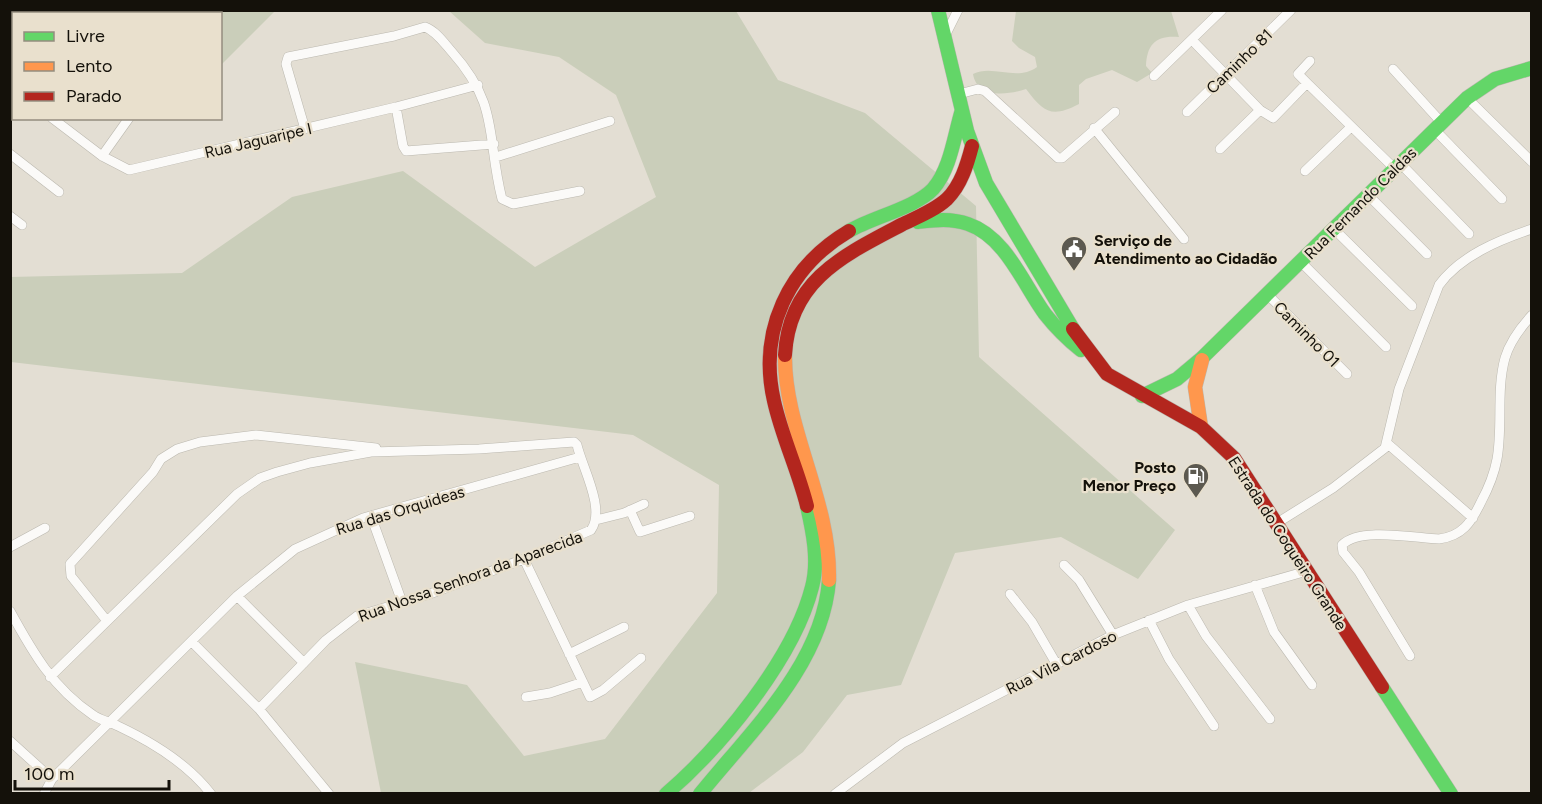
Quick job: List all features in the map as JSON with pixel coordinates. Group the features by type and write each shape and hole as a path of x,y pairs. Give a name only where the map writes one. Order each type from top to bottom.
{"main road":[{"name":"Estrada do Coqueiro Grande","path":"938,10 972,146 986,183 1093,359 1107,374 1142,396 1201,427 1234,458 1450,794"},
{"name":"Rua Fernando Caldas","path":"1142,396 1178,379 1202,358 1467,98 1495,79 1532,68"},
{"path":"666,794 681,783 716,746 763,683 791,641 812,587 813,558 810,525 800,485 772,401 771,342 777,314 807,262 826,244 850,229 924,196 934,186 945,167 962,108"},
{"path":"700,794 759,722 813,644 828,598 828,536 824,512 787,388 789,327 804,295 821,274 852,249 899,227 947,199 958,185 972,146"},
{"path":"899,227 934,219 953,218 992,237 1008,254 1060,333 1093,359"},
{"path":"1201,427 1195,387 1202,358"},
{"path":"1178,379 1195,387"}],"street":[{"path":"945,36 958,10"},
{"path":"1154,76 1222,10"},
{"name":"Caminho 81","path":"1187,112 1292,10"},
{"path":"305,129 286,64 288,57 394,36 425,27 452,52 478,85 494,144 501,194 506,202 513,204 580,191"},
{"path":"1192,40 1260,110 1273,118 1307,83"},
{"path":"1310,61 1298,74 1351,127 1397,166 1469,234"},
{"path":"1393,69 1438,126 1502,199"},
{"name":"Rua Jaguaripe I","path":"63,122 102,156 129,170 396,107 478,85"},
{"path":"959,94 978,89 985,91 1058,158 1062,158 1115,112"},
{"path":"1467,98 1532,162"},
{"path":"396,107 403,146 406,151 494,144"},
{"path":"1220,149 1260,110"},
{"path":"102,156 128,120"},
{"path":"496,157 610,121"},
{"path":"1305,171 1351,127"},
{"path":"1094,128 1184,239"},
{"path":"10,154 59,192"},
{"path":"1368,195 1427,254"},
{"path":"10,216 22,225"},
{"path":"1334,229 1412,306"},
{"path":"1277,524 1340,483 1380,453 1388,444 1399,389 1439,285 1446,275 1486,248 1532,229"},
{"path":"1301,262 1386,347"},
{"name":"Caminho 01","path":"1268,294 1347,374"},
{"path":"1410,656 1359,572 1343,552 1342,544 1354,537 1367,534 1439,540 1450,538 1469,525 1493,475 1497,458 1499,400 1505,360 1511,343 1532,315"},
{"path":"107,621 71,576 70,564 166,455 200,442 256,435 394,449 479,449 574,442 578,445 580,457"},
{"path":"1388,444 1473,518"},
{"path":"50,677 247,486 277,472 310,463 394,449"},
{"name":"Rua das Orquideas","path":"44,794 52,779 237,596 295,549 340,527 371,516 580,457"},
{"name":"Rua Nossa Senhora da Aparecida","path":"259,710 304,663 351,620 524,559 591,530 596,520 591,485 580,457"},
{"path":"596,520 644,504"},
{"path":"630,510 640,532 690,516"},
{"path":"371,516 402,602"},
{"path":"10,547 45,528"},
{"path":"524,559 590,697 609,685 640,658"},
{"path":"1064,565 1093,600 1113,635"},
{"name":"Rua Vila Cardoso","path":"835,794 903,743 1113,635 1188,606 1307,571"},
{"path":"1255,585 1274,632 1312,685"},
{"path":"1010,594 1032,622 1057,665"},
{"path":"237,596 304,663"},
{"path":"1188,606 1206,636 1270,719"},
{"path":"10,611 40,666 50,677 93,715 174,759 194,774 211,794"},
{"path":"1149,620 1168,659 1214,726"},
{"path":"569,654 624,627"},
{"path":"192,642 259,710 329,794"},
{"path":"526,697 550,693 583,682"},
{"path":"10,741 52,779"}],"green space":[{"path":"207,10 275,11 222,64 222,12 206,12"},
{"path":"10,11 58,11 12,12 12,80 10,79"},
{"path":"449,11 736,11 778,80 865,113 976,206 979,357 1175,530 1138,579 1061,537 955,553 901,685 847,695 803,752 749,793 381,793 355,662 467,685 524,756 605,739 717,593 719,485 633,435 11,362 10,277 182,273 292,197 403,171 535,267 656,197 616,95 559,57 485,43"},
{"path":"1016,11 1171,11 1179,37 1159,39 1154,42 1148,52 1146,66 1152,73 1137,82 1112,70 1086,79 1079,85 1079,104 1055,112 1044,108 1026,89 1011,93 994,93 980,88 976,82 973,74 981,71 1021,73 1037,67 1035,57 1012,41"}],"traffic: fast":[{"path":"938,10 967,131 986,183 1073,329"},
{"path":"1142,396 1177,379 1202,358 1467,98 1495,79 1532,68"},
{"path":"849,231 916,202 933,189 948,162 962,110"},
{"path":"918,222 943,220 962,222 981,230 993,239 1013,263 1045,314 1081,350"},
{"path":"666,794 732,727 753,700 789,643 803,614 814,577 814,546 807,506"},
{"path":"700,794 761,721 799,668 824,611 829,580"},
{"path":"1382,687 1451,794"}],"traffic: slow":[{"path":"785,355 792,411 823,522 828,550 829,580"},
{"path":"1201,427 1195,387 1202,360"}],"traffic: jam":[{"path":"785,355 789,329 797,307 823,273 860,247 932,210 947,199 960,181 972,146"},
{"path":"807,506 774,401 770,375 770,350 783,303 794,282 809,263 849,231"},
{"path":"1073,329 1107,374 1201,427 1234,458 1382,687"}],"place":[{"name":"Serviço de Atendimento ao Cidadão","path":"1074,272"},
{"name":"Posto Menor Preço","path":"1196,499"}]}
